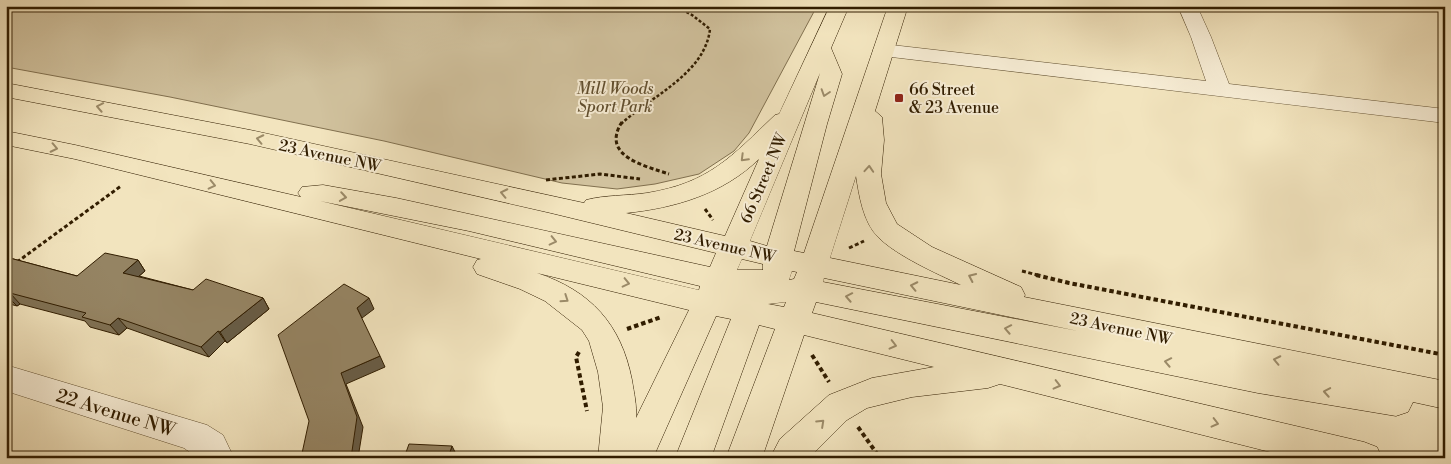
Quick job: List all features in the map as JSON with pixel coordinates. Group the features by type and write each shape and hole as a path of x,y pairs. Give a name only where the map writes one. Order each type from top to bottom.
{"main road":[{"name":"66 Street NW","path":"733,247 791,112 840,6"},
{"path":"744,458 792,284 869,97 898,6"},
{"path":"792,284 814,124 831,74 820,47"},
{"name":"23 Avenue NW","path":"6,90 250,137 551,204 733,247 792,284 1009,373 1364,458"},
{"path":"869,97 872,140 868,174 873,203 887,230 922,254 1047,313"},
{"path":"551,204 611,206 654,200 712,182 740,162 791,112"},
{"name":"23 Avenue NW","path":"6,138 75,152 408,232 734,294 792,284 1047,313 1445,395"},
{"path":"242,192 323,193 396,206 734,294 792,284 1258,380 1445,410"},
{"path":"408,232 481,266 530,281 556,293 593,322 604,338 614,372 620,407 616,458"},
{"path":"692,458 734,294 733,247"},
{"path":"634,458 734,294"},
{"path":"788,458 793,450 843,404 871,393 910,384 1009,373"}],"street":[{"path":"1187,6 1201,37 1220,90"},
{"path":"883,50 1445,116"},
{"name":"22 Avenue NW","path":"6,378 195,436 210,446 216,458"}],"path":[{"path":"661,171 621,154 615,146 614,139 615,132 621,123 686,73 708,44 711,36 710,29 692,15 675,6"},
{"path":"14,264 121,186"},
{"path":"842,251 868,239"},
{"path":"1018,270 1069,283 1445,355"},
{"path":"625,330 666,316"},
{"path":"583,348 576,356 588,416"},
{"path":"810,352 830,383"},
{"path":"854,422 880,458"}],"green space":[{"name":"Mill Woods Sport Park","path":"6,6 817,6 749,133 734,151 699,174 655,184 617,189 562,183 384,141 170,97 6,67"}],"building":[{"path":"105,253 138,260 123,273 193,290 206,279 263,298 220,332 218,331 201,347 118,318 110,325 82,317 86,313 10,293 6,295 6,257 77,276"},
{"path":"344,284 369,298 357,308 380,356 341,373 357,417 351,458 301,458 309,421 278,335"},
{"path":"409,444 452,446 448,458 404,458"},
{"path":"6,451 28,458 6,458"}],"place":[{"name":"66 Street & 23 Avenue","path":"899,98"}]}
